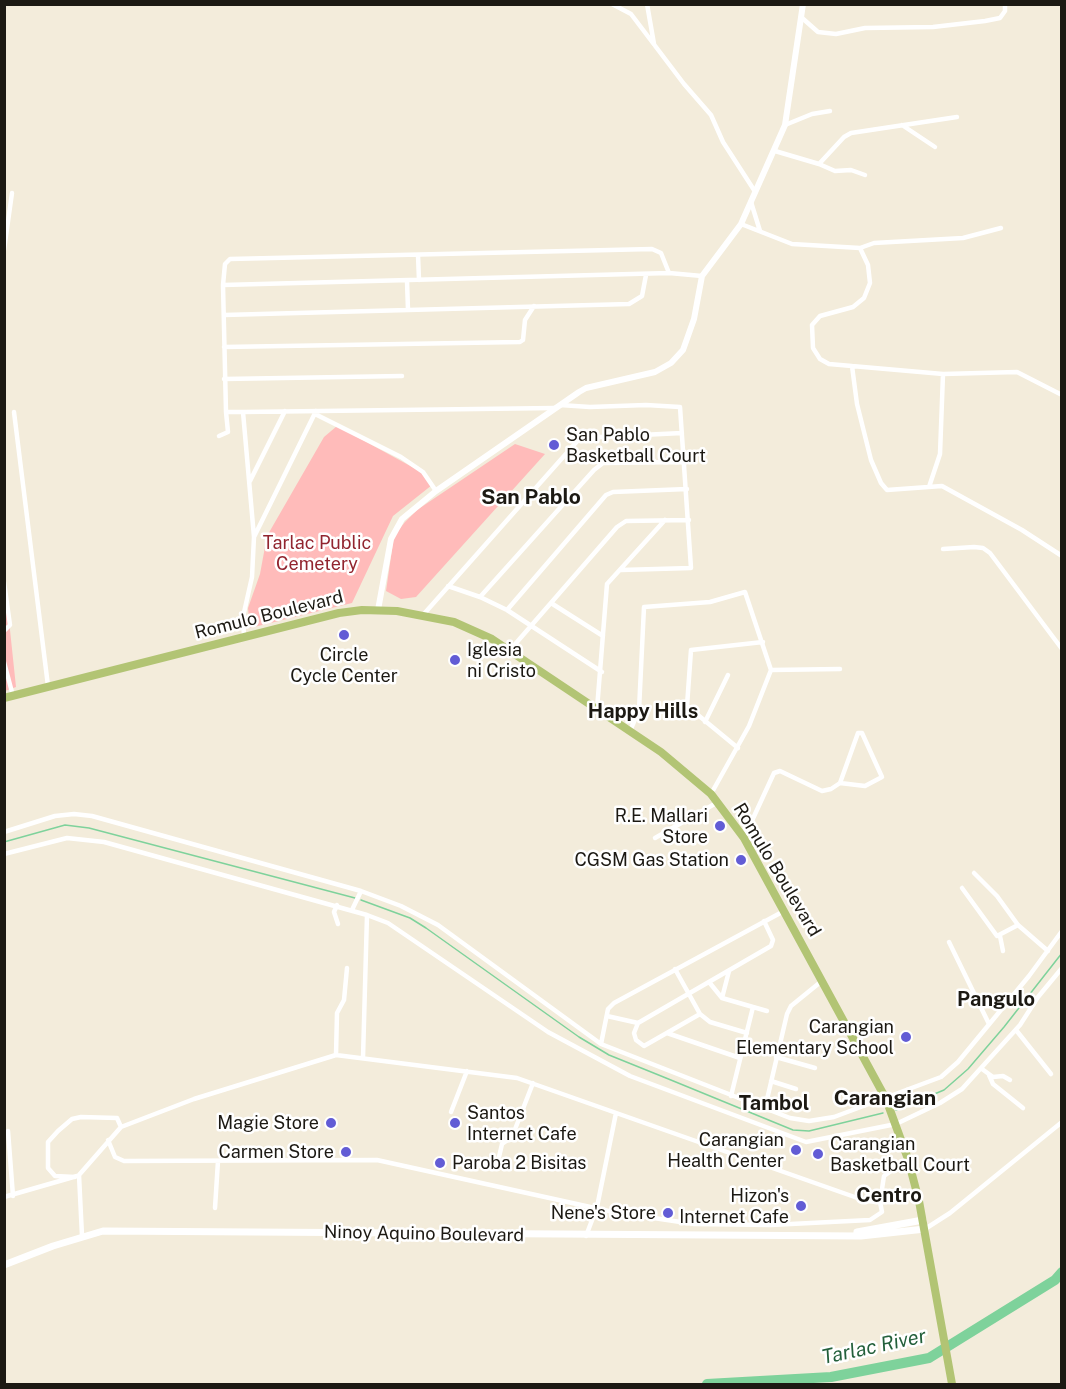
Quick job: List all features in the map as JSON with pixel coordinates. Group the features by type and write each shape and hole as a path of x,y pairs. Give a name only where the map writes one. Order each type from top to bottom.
{"highway":[{"name":"Romulo Boulevard","path":"9,697 339,613 378,610 423,615 454,622 510,650 687,771 718,802 744,838 886,1099 908,1159 924,1228 952,1384"}],"main road":[{"name":"Ninoy Aquino Boulevard","path":"4,1265 82,1236 104,1231 585,1236 849,1235 924,1228"}],"street":[{"path":"612,4 631,14 711,115 723,142 754,190"},
{"path":"646,4 654,44"},
{"path":"801,16 818,32 836,34 865,28 933,27 985,21 1000,18 1005,11 1005,4"},
{"path":"378,610 393,530 402,519 436,491 586,388 645,375 671,363 683,350 694,319 702,276 741,224 754,190 775,151 785,126 803,5"},
{"path":"785,126 812,114 830,111"},
{"path":"819,164 844,137 851,133 957,117"},
{"path":"902,125 935,147"},
{"path":"775,151 835,171 851,170 865,175"},
{"path":"5,249 7,210 12,193"},
{"path":"750,200 760,231"},
{"path":"741,224 792,244 860,248 874,243 963,238 1001,228"},
{"path":"860,248 868,266 870,283 864,298 853,307 820,316 812,325 813,348 820,359 829,364 943,374 1017,372 1062,395"},
{"path":"219,436 228,432 224,379 223,285 225,264 230,259 652,249 661,253 669,273"},
{"path":"418,255 419,280"},
{"path":"223,285 669,273 702,276"},
{"path":"224,315 635,303 642,296 646,275"},
{"path":"406,281 408,310"},
{"path":"224,347 520,342 523,340 525,320 534,306"},
{"path":"852,366 860,416 871,460 881,483 887,490 942,486 1022,530 1062,556"},
{"path":"929,487 940,454 943,374"},
{"path":"224,379 402,376"},
{"path":"226,411 316,413 557,407 680,407 691,568 621,570"},
{"path":"250,481 285,411"},
{"path":"14,412 48,688"},
{"path":"243,412 254,537 252,576 243,616 244,637"},
{"path":"316,413 401,457 423,472 436,491"},
{"path":"254,537 316,413"},
{"path":"423,615 580,438 682,433"},
{"path":"480,597 594,470 603,464 683,462"},
{"path":"507,610 606,495 614,492 687,489"},
{"path":"597,709 602,672 605,590 610,578 621,570 665,520"},
{"path":"510,650 617,527 626,521 688,520"},
{"path":"943,549 974,547 983,548 990,553 1062,649"},
{"path":"4,582 10,625 4,631"},
{"path":"448,586 480,597 507,610 529,627 602,672"},
{"path":"630,731 639,710 644,607 710,602 745,592 771,670 738,748 711,794"},
{"path":"551,603 603,636"},
{"path":"738,748 687,706 691,650 763,642"},
{"path":"4,662 9,697"},
{"path":"771,670 840,669"},
{"path":"705,722 728,675"},
{"path":"744,838 777,771 822,790 840,783 865,786 882,777 861,733 858,733 840,783"},
{"path":"655,838 718,802"},
{"path":"4,832 55,816 74,814 92,816 361,891 401,906 438,925 601,1044 790,1118 809,1121 834,1117 941,1077 958,1062 1062,931"},
{"path":"4,854 51,840 93,840 367,915 388,923 548,1032 630,1076 806,1142 896,1124 963,1089 1016,1030 1062,968"},
{"path":"974,873 997,896 1018,925 1047,951"},
{"path":"962,888 997,936 1000,936"},
{"path":"351,910 361,891"},
{"path":"337,905 334,912 338,924"},
{"path":"601,1044 608,1009 614,1002 784,911"},
{"path":"363,1058 367,915"},
{"path":"700,1014 644,1046 639,1044 634,1033 639,1023 771,946 773,940 764,921"},
{"path":"1000,936 1018,925"},
{"path":"1000,936 1003,951"},
{"path":"949,942 989,1024"},
{"path":"336,1055 337,1013 345,1000 347,968"},
{"path":"675,969 700,1014 710,1022 747,1033"},
{"path":"722,998 729,971"},
{"path":"765,1108 784,1022 791,1006 823,980"},
{"path":"710,982 722,998 767,1011"},
{"path":"731,1096 753,1007"},
{"path":"607,1016 639,1023"},
{"path":"1016,1030 1051,1074"},
{"path":"667,1033 740,1058"},
{"path":"4,1197 77,1176 121,1127 194,1099 336,1055 517,1078 866,1201 880,1203"},
{"path":"776,1057 815,1068"},
{"path":"982,1070 989,1075 1010,1080"},
{"path":"451,1113 467,1071"},
{"path":"989,1075 993,1084 1023,1108"},
{"path":"771,1081 796,1089"},
{"path":"499,1157 502,1144 512,1137 533,1083"},
{"path":"585,1236 597,1207 616,1113"},
{"path":"77,1176 55,1176 48,1168 48,1142 72,1119 81,1117 117,1118 121,1127"},
{"path":"924,1228 950,1213 1062,1122"},
{"path":"8,1131 13,1196"},
{"path":"108,1140 115,1156 124,1161 377,1160 663,1221 782,1225 870,1220 880,1215 884,1176 908,1159"},
{"path":"215,1208 218,1161"},
{"path":"77,1176 82,1236"}],"green space":[{"name":"Tarlac Public Cemetery","path":"337,426 425,474 432,485 393,516 352,603 250,628 248,608 260,574 267,536 324,437"},
{"path":"515,444 545,454 416,597 401,599 386,591 394,536 405,522 417,510"},
{"path":"4,573 16,687 5,691 4,691"}],"waterway":[{"path":"4,842 65,825 89,828 355,898"},
{"path":"361,900 410,918 579,1037 609,1055 793,1130 809,1131 883,1113"},
{"path":"896,1110 944,1090 968,1069 1062,953"},
{"name":"Tarlac River","path":"707,1384 831,1377 929,1358 1055,1280 1062,1272"}],"place":[{"name":"San Pablo Basketball Court","path":"554,445"},
{"name":"Circle Cycle Center","path":"344,635"},
{"name":"Iglesia ni Cristo","path":"455,660"},
{"name":"R.E. Mallari Store","path":"720,826"},
{"name":"CGSM Gas Station","path":"741,860"},
{"name":"Carangian Elementary School","path":"906,1037"},
{"name":"Magie Store","path":"331,1123"},
{"name":"Santos Internet Cafe","path":"455,1123"},
{"name":"Carangian Health Center","path":"796,1150"},
{"name":"Carmen Store","path":"346,1152"},
{"name":"Carangian Basketball Court","path":"818,1154"},
{"name":"Paroba 2 Bisitas","path":"440,1163"},
{"name":"Hizon's Internet Cafe","path":"801,1206"},
{"name":"Nene's Store","path":"668,1213"}],"district":[{"name":"San Pablo","path":"531,498"},
{"name":"Happy Hills","path":"643,712"},
{"name":"Pangulo","path":"996,1000"},
{"name":"Carangian","path":"885,1099"},
{"name":"Tambol","path":"774,1104"},
{"name":"Centro","path":"889,1196"}]}
